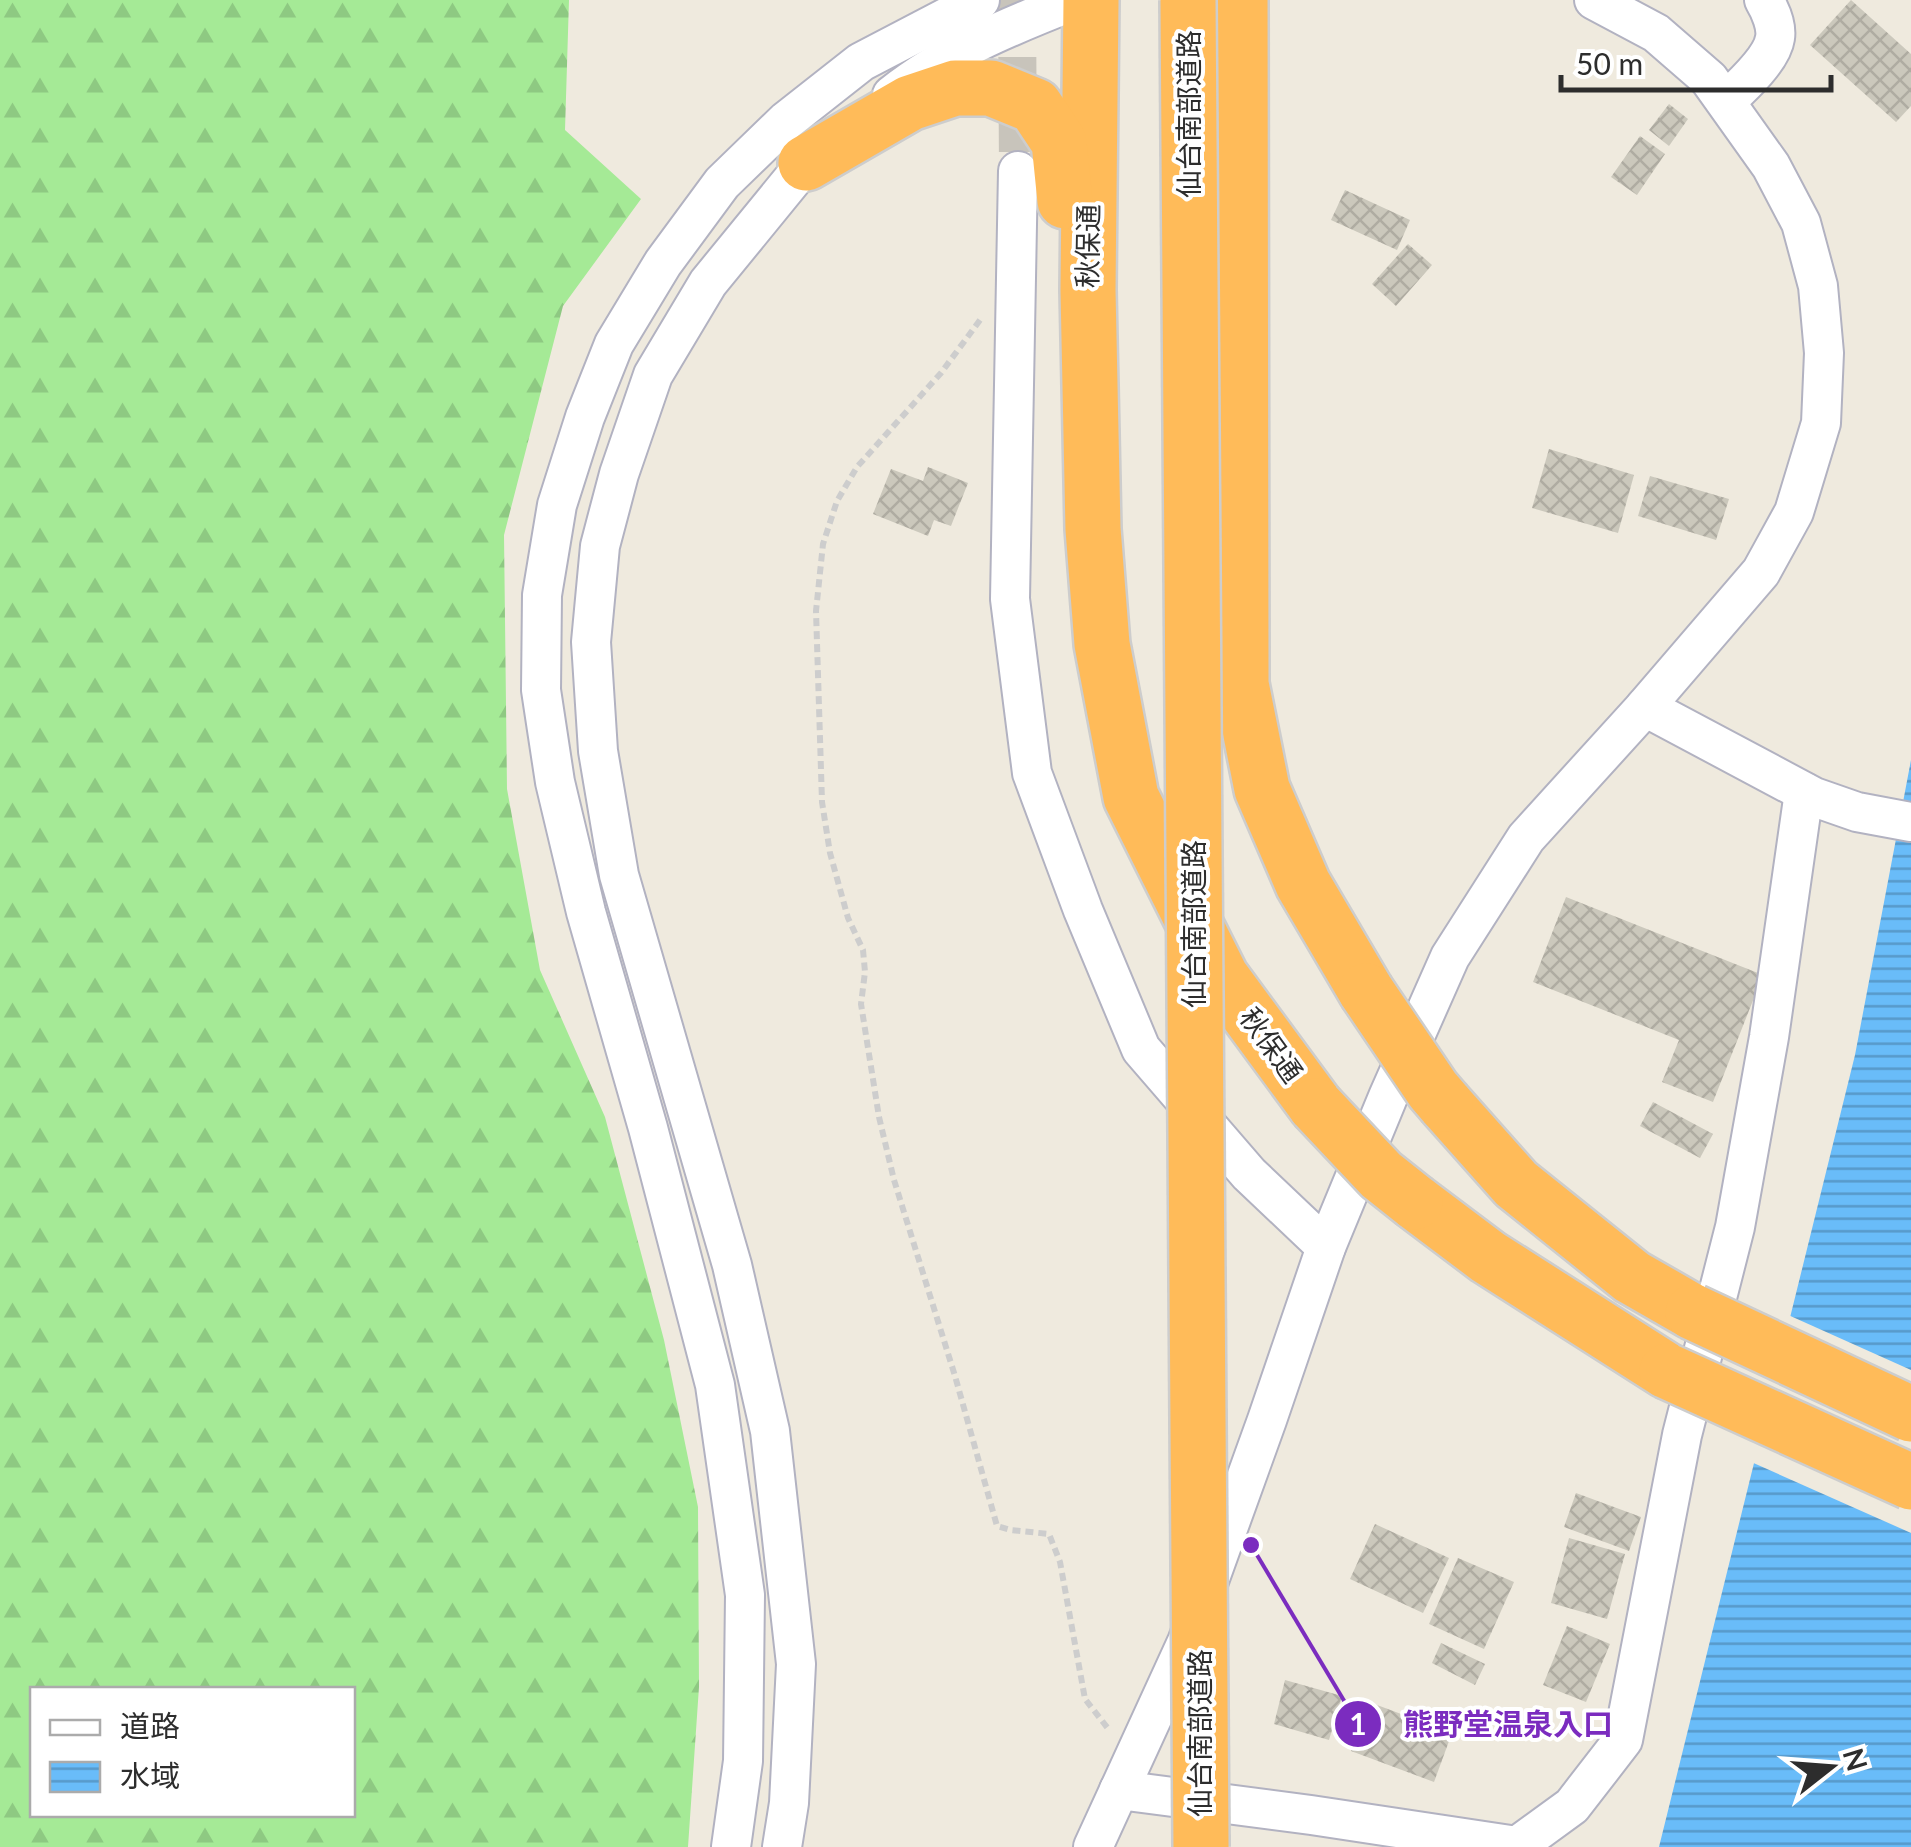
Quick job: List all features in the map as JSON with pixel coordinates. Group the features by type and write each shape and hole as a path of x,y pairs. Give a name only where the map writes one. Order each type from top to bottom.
{"highway":[{"name":"秋保通","path":"1091,0 1088,290 1093,529 1102,644 1131,797 1221,977 1316,1106 1381,1176 1488,1257 1667,1371 1911,1482"},
{"name":"仙台南部道路","path":"1188,0 1201,1847"},
{"path":"1240,0 1241,684 1262,789 1303,884 1366,991 1433,1090 1516,1184 1632,1277 1693,1312 1911,1414"},
{"path":"806,164 910,103 954,88 991,88 1035,106 1059,142 1065,193 1064,310 1072,414 1092,481"}],"street":[{"path":"731,1847 743,1762 745,1595 716,1385 586,912 555,782 542,690 542,595 557,505 585,417 614,344 672,250 722,183 786,121 860,62 980,0"},
{"path":"782,1847 789,1803 796,1664 770,1431 732,1265 619,876 598,751 591,642 600,546 619,474 653,375 708,282 806,164 922,71 1018,23 1076,0"},
{"path":"1092,1847 1187,1642 1326,1247 1450,957 1526,838 1760,572 1794,512 1820,422 1824,354 1818,286 1801,223 1771,166 1709,79 1656,33 1594,0"},
{"path":"1726,101 1760,67 1776,38 1771,11 1764,0"},
{"path":"1018,171 1010,599 1032,773 1082,910 1141,1049 1249,1174 1326,1247"},
{"path":"1645,707 1804,792 1857,812 1911,822"},
{"path":"1125,1775 1312,1815 1518,1846 1572,1806 1623,1740 1682,1435 1736,1227 1769,1037 1804,792"}],"path":[{"path":"1016,284 973,328 941,373 857,467 837,501 823,544 816,612 822,802 830,854 848,918 863,950 866,972 861,1004 879,1117 894,1180 955,1376 996,1526 1049,1534 1060,1562 1085,1700 1125,1775"}],"green space":[{"path":"0,0 569,0 565,130 641,199 563,306 504,535 507,789 540,970 605,1117 664,1340 698,1507 699,1687 688,1847 0,1847"}],"water":[{"path":"1911,760 1911,1847 1659,1847 1855,1055"}],"pier":[{"path":"1786,1314 1911,1370 1911,1533 1749,1461"}],"building":[{"path":"1851,0 1911,54 1911,106 1896,122 1810,45"},
{"path":"1669,104 1688,119 1669,146 1649,130"},
{"path":"1640,136 1665,154 1637,195 1611,177"},
{"path":"1345,190 1410,220 1397,250 1331,220"},
{"path":"1408,244 1432,265 1396,306 1372,284"},
{"path":"1549,449 1634,475 1618,533 1532,508"},
{"path":"928,467 968,483 951,526 934,520 928,536 873,514 891,469 923,481"},
{"path":"1650,476 1729,499 1716,540 1638,516"},
{"path":"1566,897 1763,975 1713,1102 1662,1082 1679,1040 1533,982"},
{"path":"1653,1102 1713,1134 1700,1158 1640,1126"},
{"path":"1576,1493 1641,1517 1629,1551 1564,1527"},
{"path":"1375,1524 1449,1558 1423,1613 1350,1579"},
{"path":"1569,1538 1625,1554 1607,1619 1551,1603"},
{"path":"1458,1558 1514,1582 1484,1649 1429,1624"},
{"path":"1567,1626 1610,1644 1586,1702 1543,1685"},
{"path":"1441,1643 1485,1664 1475,1685 1432,1663"},
{"path":"1285,1680 1342,1696 1329,1740 1274,1724"},
{"path":"1369,1702 1452,1733 1434,1782 1351,1751"}],"tunnel":[{"path":"1017,0 1018,171"}],"place":[{"name":"熊野堂温泉入口","path":"1251,1545"}]}
